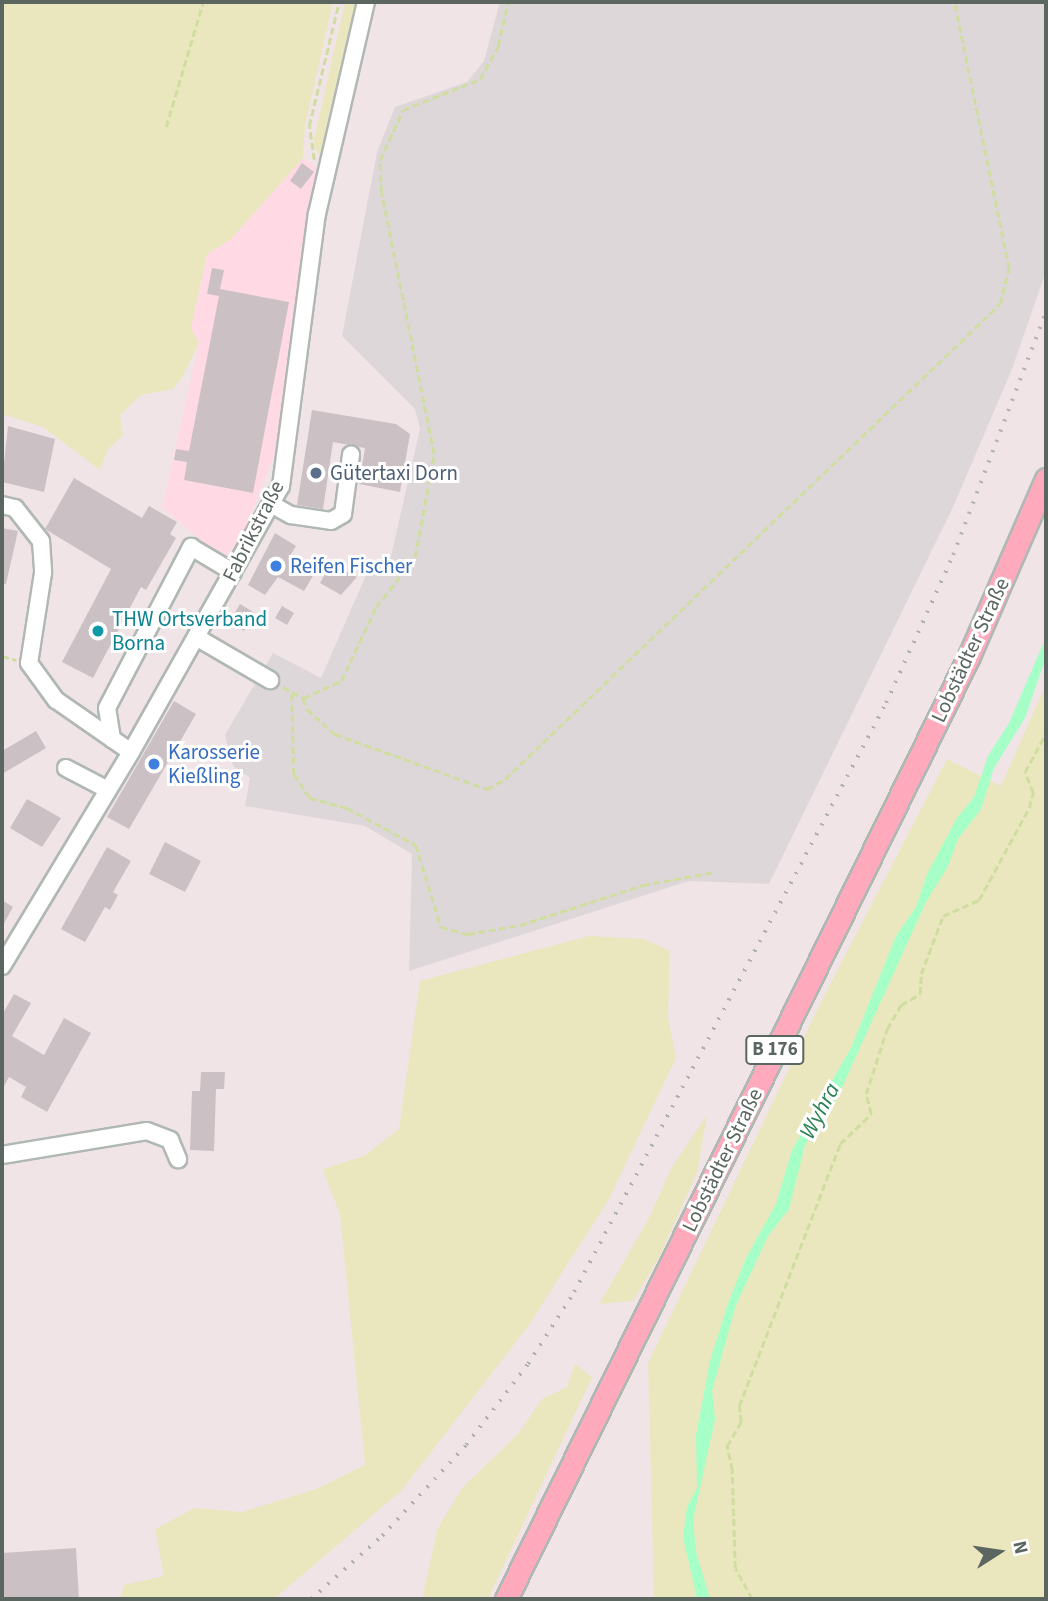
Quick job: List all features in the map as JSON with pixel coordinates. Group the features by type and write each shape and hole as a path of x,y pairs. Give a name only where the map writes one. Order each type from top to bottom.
{"main road":[{"name":"Lobstädter Straße","path":"506,1599 1027,530 1046,479"}],"street":[{"name":"Fabrikstraße","path":"2,966 131,752 281,486 317,214 366,2"},
{"path":"271,504 291,514 331,521 343,514 351,455"},
{"path":"2,505 15,508 41,541 43,573 29,663 56,701 131,752"},
{"path":"112,739 107,708 117,684 191,547 233,572"},
{"path":"196,637 270,680"},
{"path":"66,768 108,790"},
{"path":"2,1155 147,1131 170,1140 178,1159"}],"path":[{"path":"166,127 203,2"},
{"path":"328,167 316,164 310,154 309,127 339,2"},
{"path":"303,698 341,681 376,607 415,557 434,454 380,192 380,160 403,110 480,79 498,46 508,2"},
{"path":"270,680 303,698 307,709 335,734 487,789 505,779 1000,304 1009,269 954,2"},
{"path":"292,692 294,774 310,798 347,808 416,845 441,926 468,934 520,925 643,885 716,872"},
{"path":"752,1599 735,1568 732,1470 727,1446 741,1422 739,1406 840,1144 871,1114 866,1094 887,1028 901,1005 920,993 921,974 943,916 979,900 1029,808 1033,793 1025,772 1046,733"}],"shaded area":[{"path":"2,2 333,2 305,126 303,158 231,239 207,254 191,328 199,343 183,376 173,389 141,395 120,415 123,435 108,449 100,470 43,427 2,414"},
{"path":"345,2 359,2 327,122 324,154 320,157 313,144"},
{"path":"500,2 1046,2 1046,271 1012,369 954,505 769,884 689,881 409,971 412,854 365,826 245,806 250,778 233,766 225,735 273,653 321,678 371,564 389,565 420,429 415,409 342,336 377,152 395,107 467,82 484,61"},
{"path":"303,158 320,170 303,304 277,448 249,519 252,522 230,563 162,508 199,343 191,328 207,254 231,239"},
{"path":"1046,684 1046,1599 654,1599 648,1363 819,1006 947,759 1001,786"},
{"path":"589,936 644,939 670,951 668,1017 676,1058 609,1199 529,1325 401,1491 274,1599 120,1599 124,1585 164,1576 155,1529 195,1508 242,1512 319,1488 365,1465 340,1215 323,1169 364,1156 399,1129 420,981"},
{"path":"707,1115 697,1173 659,1257 633,1301 599,1304 647,1222 672,1167"},
{"path":"575,1364 592,1377 488,1599 422,1599 437,1530 462,1488 519,1433 542,1399 567,1387"}],"water":[{"name":"Wyhra","path":"1046,637 1046,657 1025,718 994,768 981,809 958,839 948,866 925,904 838,1096 805,1145 789,1209 768,1236 736,1305 712,1391 715,1419 693,1520 696,1552 710,1599 697,1599 683,1537 687,1507 697,1488 696,1435 710,1361 728,1303 746,1258 776,1204 792,1150 851,1048 896,936 916,907 927,874 957,818 974,797 988,756 1009,723"}],"building":[{"path":"302,163 314,172 301,189 290,181"},
{"path":"212,268 224,270 220,289 289,302 253,493 184,480 187,462 174,460 176,449 189,451 219,296 207,294"},
{"path":"312,410 396,424 410,434 400,492 359,484 365,448 333,442 323,509 297,505"},
{"path":"8,426 55,439 44,492 2,482"},
{"path":"74,478 142,518 149,506 177,522 170,534 176,538 146,590 141,587 93,678 62,662 111,569 45,529"},
{"path":"2,528 18,531 6,584 2,584"},
{"path":"275,533 296,546 288,559 314,574 304,591 278,577 265,595 248,585"},
{"path":"331,563 357,577 341,595 320,583"},
{"path":"240,604 255,613 244,631 229,622"},
{"path":"282,606 294,613 287,625 275,618"},
{"path":"174,701 196,714 129,829 107,817"},
{"path":"36,731 46,748 2,774 2,751"},
{"path":"27,799 61,818 42,847 10,828"},
{"path":"165,842 201,861 185,892 149,874"},
{"path":"107,847 131,861 113,892 118,895 110,910 105,907 85,942 61,929"},
{"path":"2,900 13,907 2,927"},
{"path":"14,994 31,1003 12,1036 44,1055 64,1018 91,1033 47,1112 21,1097 26,1087 9,1077 2,1090 2,1015"},
{"path":"201,1072 225,1072 224,1089 216,1089 214,1151 190,1150 192,1091 200,1091"},
{"path":"76,1548 79,1599 2,1599 2,1553"}],"railway":[{"path":"311,1599 382,1536 466,1445 528,1364 574,1292 886,703 953,555 1046,312"}],"place":[{"name":"Gütertaxi Dorn","path":"316,473"},
{"name":"Reifen Fischer","path":"276,566"},
{"name":"THW Ortsverband Borna","path":"98,631"},
{"name":"Karosserie Kießling","path":"154,764"}]}
